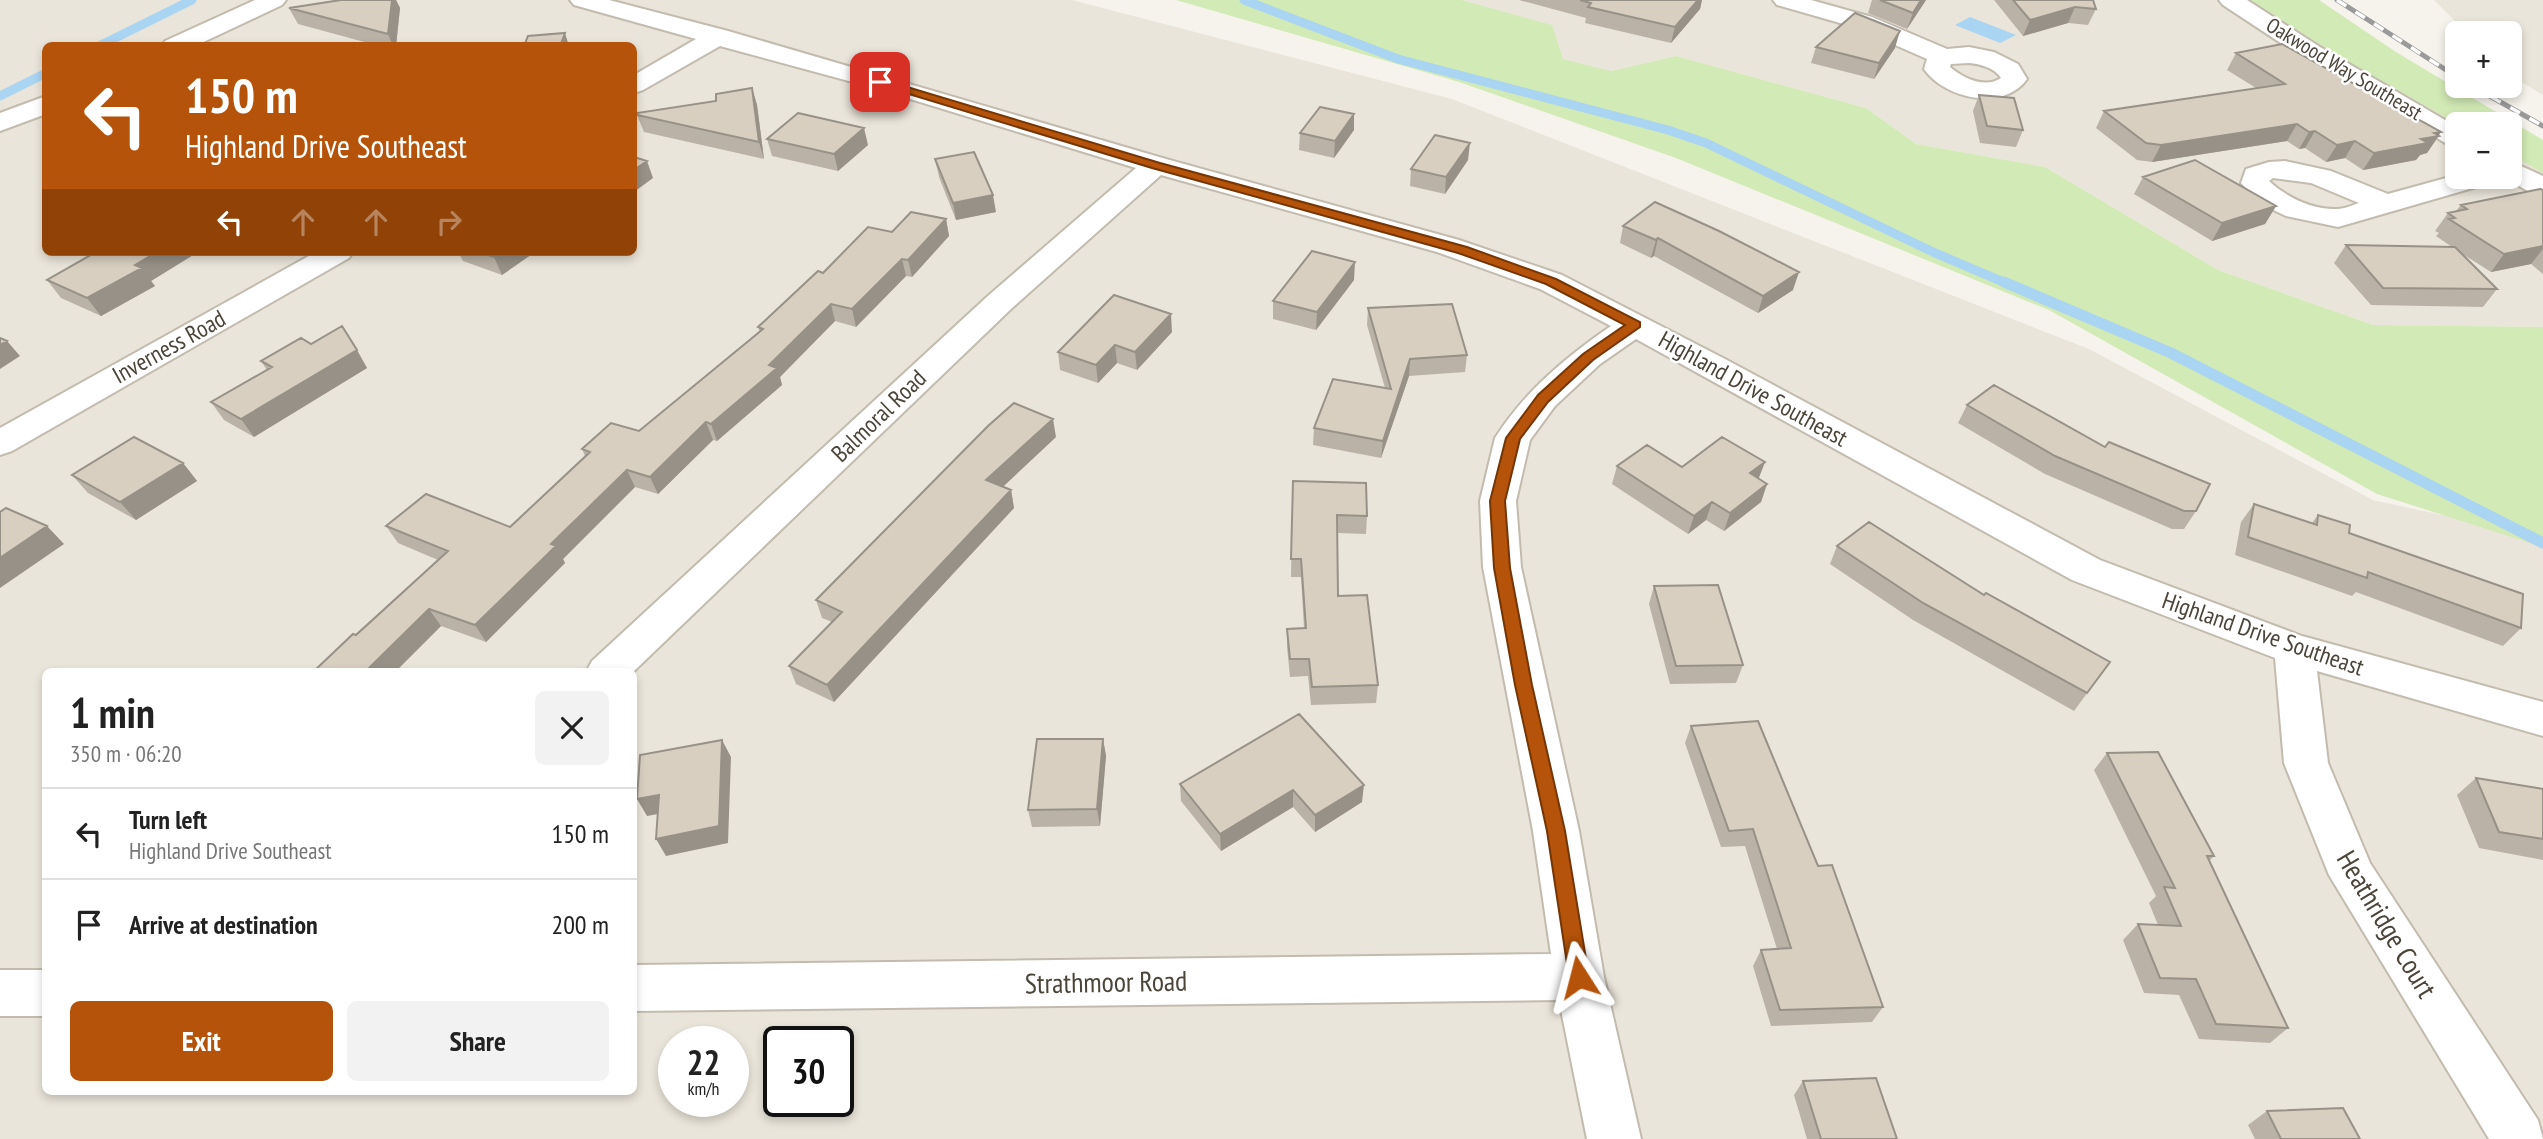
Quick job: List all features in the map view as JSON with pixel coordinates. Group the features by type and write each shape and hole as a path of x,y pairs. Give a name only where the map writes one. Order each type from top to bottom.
{"street":[{"path":"183,42 274,0"},
{"name":"Highland Drive Southeast","path":"582,0 917,93 1156,166 1462,250 1551,282 2086,570 2294,649 2543,719"},
{"path":"1785,0 1863,22 1944,57"},
{"name":"Oakwood Way Southeast","path":"2231,0 2445,131"},
{"path":"637,83 719,36"},
{"path":"0,123 42,106"},
{"name":"Balmoral Road","path":"611,668 1000,302 1156,166"},
{"path":"2522,176 2543,188"},
{"path":"2386,204 2445,187"},
{"name":"Inverness Road","path":"0,443 331,256"},
{"path":"1614,1139 1579,977 1556,831 1502,568 1498,501 1513,438 1543,398 1588,357 1635,325"},
{"name":"Heathridge Court","path":"2294,649 2306,763 2352,875 2519,1139"},
{"name":"Strathmoor Road","path":"637,988 1579,977"},
{"path":"0,993 42,993"}],"shaded area":[{"path":"0,0 1072,0 1452,99 2089,349 2373,500 2543,537 2543,1139 0,1139"},
{"path":"1462,0 2250,0 2341,58 2445,117 2445,189 2522,189 2522,161 2543,173 2543,327 2373,325 2218,270 2045,167 1916,144 1866,108 1676,56 1611,71 1563,59 1551,25"},
{"path":"2434,0 2543,0 2543,95 2522,82 2522,21 2455,21"}],"green space":[{"path":"1176,0 1462,0 1552,25 1563,59 1611,71 1676,56 1866,108 1916,144 2045,167 2218,270 2373,325 2543,327 2543,547 2377,494 2049,310 1676,158 1459,82"},
{"path":"2250,0 2319,0 2445,81 2445,98 2473,98 2496,112 2445,112 2445,117 2341,58"},
{"path":"2522,127 2543,140 2543,173 2522,161"}],"water":[{"path":"1970,17 2016,35 2000,43 1955,25"}],"building":[{"path":"341,0 392,0 388,34 289,8"},
{"path":"1580,0 1698,0 1675,27 1588,7 1591,3"},
{"path":"1880,0 1921,0 1913,13"},
{"path":"2013,0 2093,0 2096,9 2075,7 2030,20"},
{"path":"1855,13 1900,31 1879,63 1816,47"},
{"path":"565,33 562,42 526,42 528,36"},
{"path":"2282,44 2441,132 2434,133 2439,136 2421,139 2428,143 2374,153 2355,141 2337,145 2315,131 2309,132 2297,124 2161,145 2146,143 2104,111 2285,84 2236,53"},
{"path":"752,88 759,142 637,115 716,101 716,94"},
{"path":"1979,95 2014,98 2023,130 1987,126"},
{"path":"1320,107 1354,114 1335,141 1300,133"},
{"path":"798,113 864,128 834,154 767,139"},
{"path":"1435,135 1470,143 1446,177 1411,169"},
{"path":"974,152 993,195 953,203 935,159"},
{"path":"637,158 647,161 637,168"},
{"path":"2195,160 2276,206 2222,223 2143,177"},
{"path":"2543,190 2543,246 2504,254 2449,219 2455,218 2448,213 2467,209 2461,205"},
{"path":"1655,202 1799,272 1763,296 1658,238 1656,240 1623,226"},
{"path":"911,212 946,219 908,260 902,259 852,309 831,304 769,365 777,368 711,424 706,422 650,477 627,470 551,544 556,546 475,625 429,609 369,668 317,668 448,551 386,526 426,494 510,527 590,452 582,449 611,423 639,431 763,329 758,327 818,271 823,273 868,227 892,232"},
{"path":"2346,245 2455,247 2497,289 2383,288"},
{"path":"1312,251 1355,262 1317,312 1273,301"},
{"path":"89,256 150,256 135,265 142,268 87,298 47,280"},
{"path":"1114,295 1171,314 1135,352 1115,345 1096,365 1058,352"},
{"path":"1452,304 1467,355 1410,359 1383,441 1314,428 1333,379 1391,389 1368,308"},
{"path":"342,326 357,350 241,419 211,402 272,367 261,361 301,338 311,344"},
{"path":"1994,385 2105,447 2109,442 2210,484 2196,511 2184,511 2055,456 1967,405"},
{"path":"1014,403 1053,419 986,480 1011,490 827,685 789,666 842,612 816,600"},
{"path":"134,437 183,463 120,502 72,475"},
{"path":"1722,437 1765,462 1750,473 1767,484 1730,513 1712,502 1694,516 1617,466 1647,445 1682,467"},
{"path":"1293,481 1366,483 1367,516 1337,515 1338,596 1367,595 1378,685 1312,687 1309,659 1290,659 1287,629 1306,628 1301,559 1291,559"},
{"path":"2254,504 2317,525 2318,515 2350,525 2349,533 2523,594 2521,628 2368,572 2367,578 2248,537"},
{"path":"6,508 47,526 0,558 0,512"},
{"path":"1869,522 1984,595 1986,593 2110,662 2087,693 1923,603 1837,546"},
{"path":"1718,585 1743,665 1676,666 1654,586"},
{"path":"1299,714 1364,785 1315,815 1293,790 1220,834 1180,784"},
{"path":"1758,721 1818,866 1832,865 1883,1007 1780,1010 1761,950 1791,948 1753,829 1729,831 1691,726"},
{"path":"1037,739 1103,739 1097,809 1028,810"},
{"path":"722,740 719,826 656,839 659,795 637,799 640,755"},
{"path":"2158,752 2214,856 2207,856 2288,1028 2216,1024 2196,979 2160,978 2138,924 2181,926 2164,887 2175,888 2107,753"},
{"path":"2476,778 2543,789 2543,839 2499,832"},
{"path":"1876,1078 1897,1139 1821,1139 1803,1081"},
{"path":"2343,1108 2360,1139 2281,1139 2267,1111"}],"waterway":[{"path":"107,42 192,0"},
{"path":"1244,0 1398,59 1668,130 1706,143 1933,252 2008,284"},
{"path":"0,96 42,75"},
{"path":"2004,282 2171,353 2543,543"}],"railway":[{"path":"2337,0 2445,69"},
{"path":"2493,98 2543,126"}],"route":[{"path":"880,82 1156,166 1462,250 1568,289 1635,325 1588,357 1543,398 1513,438 1498,501 1502,568 1556,831 1579,977"}]}
